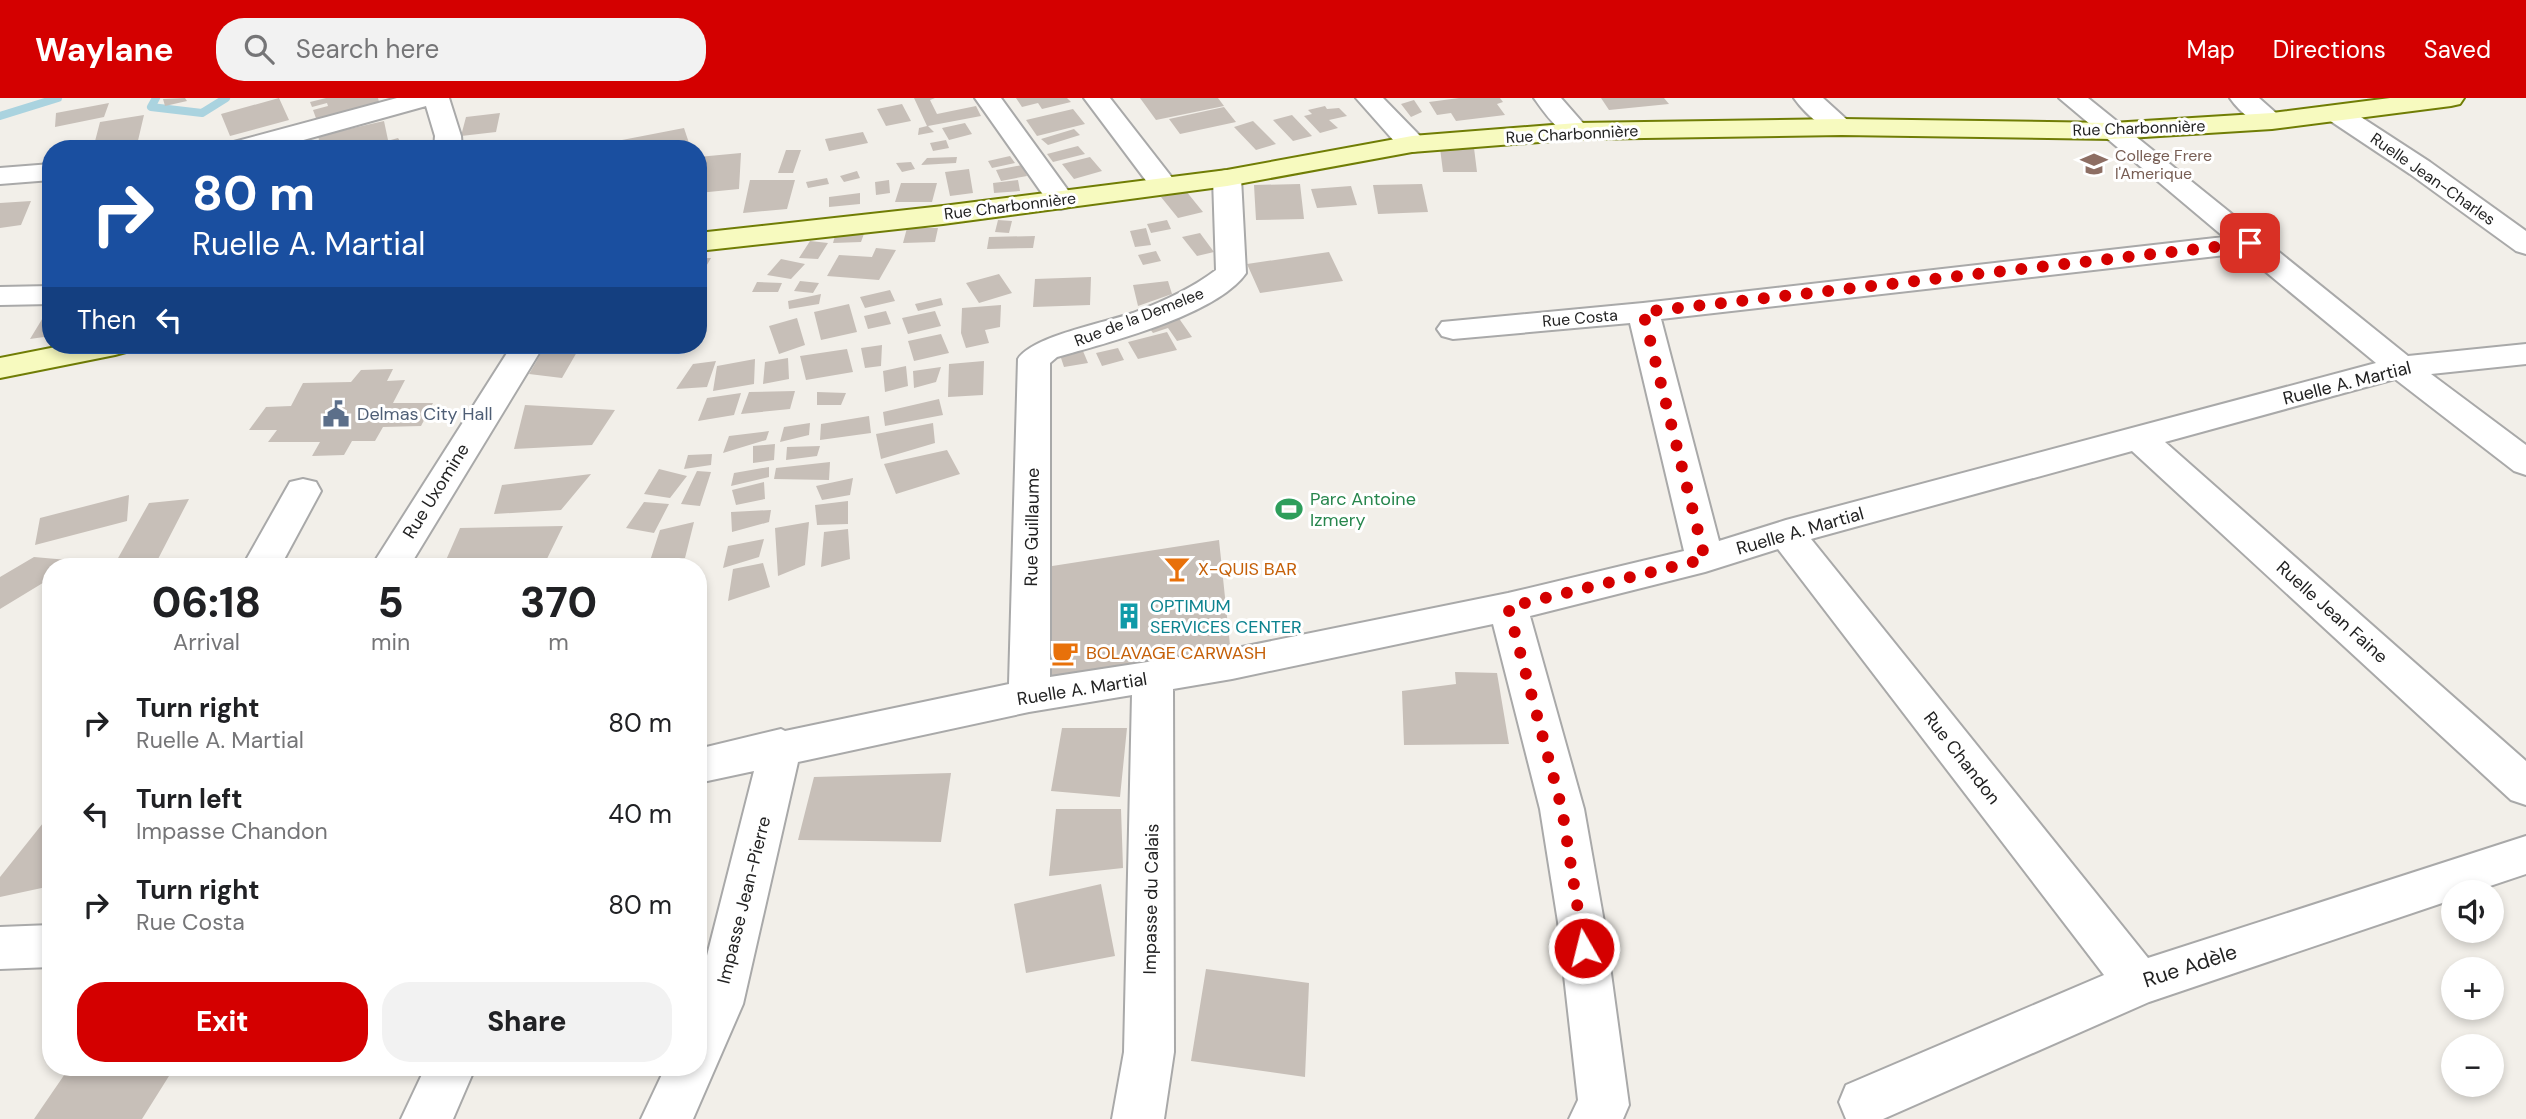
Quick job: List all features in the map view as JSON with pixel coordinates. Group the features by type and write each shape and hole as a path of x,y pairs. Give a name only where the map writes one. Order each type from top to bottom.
{"street":[{"path":"273,140 426,98"},
{"path":"436,98 447,140"},
{"path":"988,98 1061,200"},
{"path":"1097,98 1163,184"},
{"path":"1369,98 1412,144"},
{"path":"1547,98 1577,131"},
{"path":"1807,98 1842,127"},
{"path":"2072,98 2401,367 2526,463"},
{"path":"2243,98 2272,121"},
{"name":"Rue Charbonnière","path":"707,241 1227,178 1412,144 1577,131 1842,127 2112,131 2272,121 2451,98"},
{"name":"Ruelle Jean-Charles","path":"2339,114 2420,168 2526,245"},
{"path":"0,176 42,173"},
{"name":"Rue de la Demelee","path":"1034,359 1046,350 1192,300 1220,284 1231,273 1227,178"},
{"name":"Rue Costa","path":"1453,329 1643,312 2250,243"},
{"path":"0,296 42,295"},
{"path":"1643,312 1705,559"},
{"path":"0,368 70,354"},
{"name":"Rue Uxomine","path":"396,558 522,354"},
{"name":"Ruelle A. Martial","path":"707,764 781,746 1029,696 1153,678 1508,607 1705,559 1786,533 2401,367 2526,354"},
{"name":"Rue Guillaume","path":"1029,696 1033,569 1034,359"},
{"name":"Ruelle Jean Faine","path":"2138,437 2526,787"},
{"path":"266,558 303,491"},
{"name":"Rue Chandon","path":"1786,533 2139,983"},
{"path":"1508,607 1564,821 1581,922 1604,1105 1595,1119"},
{"name":"Impasse du Calais","path":"1138,1119 1149,1052 1153,678"},
{"name":"Impasse Jean-Pierre","path":"707,1030 719,1004 781,746"},
{"name":"Rue Adèle","path":"1864,1102 2139,983 2526,855"},
{"path":"0,948 42,946"},
{"path":"427,1119 446,1076"},
{"path":"667,1119 686,1076"}],"building":[{"path":"185,98 187,101 165,106 163,99"},
{"path":"279,98 289,120 230,136 221,114"},
{"path":"326,98 378,98 380,105 317,121 313,110 328,106 327,103 312,107 310,102"},
{"path":"914,98 935,98 930,100 937,114 976,106 981,116 928,126 934,132 918,135 919,128 927,126"},
{"path":"1016,98 1067,98 1071,102 1042,109 1038,103 1022,107"},
{"path":"1140,98 1218,98 1224,106 1156,120"},
{"path":"1459,98 1500,98 1503,102 1497,104 1505,115 1456,121 1451,113 1437,115 1429,102"},
{"path":"1601,98 1664,98 1669,104 1609,110"},
{"path":"1414,100 1422,112 1411,117 1401,104"},
{"path":"109,103 104,117 55,127 56,113"},
{"path":"902,104 911,121 886,126 877,109"},
{"path":"1325,106 1327,109 1339,108 1347,116 1329,120 1338,128 1320,133 1304,116 1312,114 1308,110"},
{"path":"1224,107 1236,122 1180,134 1169,119"},
{"path":"1073,109 1085,124 1037,136 1026,120"},
{"path":"500,113 496,132 461,136 466,117"},
{"path":"144,115 138,140 95,140 100,122"},
{"path":"1292,115 1312,136 1293,141 1273,120"},
{"path":"384,121 388,140 319,140 318,136"},
{"path":"1253,121 1276,144 1256,150 1234,127"},
{"path":"965,123 972,134 949,140 942,128"},
{"path":"684,128 688,140 622,140"},
{"path":"1074,129 1080,135 1048,145 1041,139"},
{"path":"863,132 868,143 829,151 825,139"},
{"path":"946,140 949,148 933,151 930,143"},
{"path":"1078,146 1085,154 1053,162 1047,154"},
{"path":"1440,148 1474,148 1477,172 1443,172"},
{"path":"786,150 801,150 793,173 778,173"},
{"path":"741,153 739,189 707,192 707,156"},
{"path":"1010,156 1015,163 992,168 988,161"},
{"path":"957,157 956,163 921,165 927,158"},
{"path":"1090,157 1102,171 1074,179 1062,164"},
{"path":"911,162 915,169 902,172 896,163"},
{"path":"1022,165 1027,176 1001,181 996,170"},
{"path":"969,169 973,193 950,196 945,172"},
{"path":"857,171 860,178 844,182 840,176"},
{"path":"827,178 829,184 808,188 806,182"},
{"path":"750,180 795,180 787,209 743,213"},
{"path":"889,180 890,193 876,195 875,182"},
{"path":"1018,180 1020,191 994,193 993,183"},
{"path":"901,183 937,183 932,202 895,202"},
{"path":"1300,184 1304,219 1256,220 1254,185"},
{"path":"1422,184 1428,212 1378,214 1373,185"},
{"path":"1351,186 1357,205 1317,208 1311,189"},
{"path":"1186,191 1203,212 1178,218 1161,197"},
{"path":"860,193 860,204 829,207 829,197"},
{"path":"31,201 21,225 0,228 0,203"},
{"path":"998,220 1012,221 1009,233 995,232"},
{"path":"1167,220 1171,229 1151,233 1147,224"},
{"path":"907,228 938,228 935,242 903,243"},
{"path":"1146,228 1151,245 1135,247 1130,231"},
{"path":"865,231 861,242 833,243 836,232"},
{"path":"1200,233 1214,252 1197,256 1182,237"},
{"path":"1035,236 1033,248 987,249 989,237"},
{"path":"810,241 828,243 818,259 799,258"},
{"path":"876,248 896,250 879,280 827,276 839,255 872,257"},
{"path":"1156,251 1161,261 1143,265 1138,255"},
{"path":"1329,252 1343,281 1260,293 1247,264"},
{"path":"781,259 805,264 791,279 767,275"},
{"path":"999,274 1012,293 979,303 966,283"},
{"path":"1091,277 1090,305 1033,307 1035,279"},
{"path":"800,281 819,283 813,293 794,291"},
{"path":"1168,281 1172,294 1138,306 1133,285"},
{"path":"757,282 782,283 778,292 752,292"},
{"path":"890,290 895,301 865,308 860,297"},
{"path":"821,294 819,304 789,309 788,301"},
{"path":"941,298 943,305 918,311 915,304"},
{"path":"849,304 857,332 821,340 814,312"},
{"path":"1001,305 1000,327 985,330 989,343 966,348 961,333 962,308"},
{"path":"886,311 891,324 868,329 864,316"},
{"path":"935,311 941,326 908,334 902,318"},
{"path":"1178,317 1192,337 1177,341 1168,328 1153,333 1147,325 1161,321 1163,325"},
{"path":"797,318 805,345 779,354 769,326"},
{"path":"42,319 42,337 30,339"},
{"path":"1167,332 1177,350 1138,359 1128,342"},
{"path":"941,334 949,353 914,361 908,341"},
{"path":"882,345 881,366 865,368 861,348"},
{"path":"1118,348 1124,360 1102,366 1096,353"},
{"path":"847,349 853,372 806,380 800,356"},
{"path":"1083,351 1088,363 1064,367 1060,355"},
{"path":"541,354 576,354 562,378 529,374"},
{"path":"788,358 789,379 763,384 765,362"},
{"path":"755,359 754,384 713,391 717,366"},
{"path":"716,361 707,387 676,389 693,364"},
{"path":"984,361 983,395 948,397 949,364"},
{"path":"906,366 908,386 885,392 883,371"},
{"path":"941,367 936,382 914,388 913,371"},
{"path":"393,369 387,381 405,380 393,403 433,403 421,426 383,427 375,441 352,441 344,455 312,456 320,442 268,442 277,430 249,430 266,407 291,406 303,383 351,382 361,370"},
{"path":"795,391 790,409 741,414 749,392"},
{"path":"817,392 846,393 841,405 817,405"},
{"path":"741,393 734,415 698,421 707,398"},
{"path":"939,399 943,415 885,426 883,412"},
{"path":"525,405 615,410 592,445 514,449"},
{"path":"869,416 871,433 820,440 821,424"},
{"path":"810,423 809,435 780,442 784,427"},
{"path":"933,423 935,443 881,459 876,434"},
{"path":"769,431 766,440 723,453 729,436"},
{"path":"775,444 774,460 753,463 753,446"},
{"path":"820,446 817,456 786,460 787,447"},
{"path":"947,450 960,474 896,494 884,464"},
{"path":"712,454 711,465 684,469 688,455"},
{"path":"830,462 829,480 774,479 776,468"},
{"path":"769,467 769,477 731,486 734,473"},
{"path":"659,469 687,476 670,498 644,494"},
{"path":"697,471 711,472 700,506 681,504"},
{"path":"591,474 561,510 494,514 502,485"},
{"path":"853,478 850,495 822,500 816,486"},
{"path":"764,482 765,499 736,505 732,490"},
{"path":"129,495 127,521 35,545 40,518"},
{"path":"189,499 159,558 118,558 149,503"},
{"path":"848,501 848,524 817,525 815,505"},
{"path":"644,502 669,504 654,533 626,528"},
{"path":"771,510 769,522 732,532 731,512"},
{"path":"694,522 685,558 651,558 660,530"},
{"path":"809,522 805,565 778,576 775,528"},
{"path":"563,526 547,558 447,558 460,528"},
{"path":"848,529 850,559 821,567 824,532"},
{"path":"764,539 759,557 723,568 728,546"},
{"name":"OPTIMUM SERVICES CENTER","path":"1219,540 1232,664 1029,696 1033,569"},
{"path":"34,557 45,558 42,558 42,583 0,609 0,577"},
{"path":"763,563 770,587 728,601 733,569"},
{"path":"1455,672 1497,673 1509,744 1404,745 1402,691 1456,684"},
{"path":"1062,728 1127,728 1120,797 1051,791"},
{"path":"951,773 941,842 798,840 814,777"},
{"path":"1056,809 1121,809 1123,868 1049,876"},
{"path":"42,824 42,888 0,897 0,877"},
{"path":"1101,884 1115,956 1026,973 1014,904"},
{"path":"1206,969 1309,983 1305,1077 1191,1061"},
{"path":"64,1076 169,1076 142,1119 34,1119"}],"waterway":[{"path":"0,116 58,98"},
{"path":"156,98 151,107 202,113 226,98"}],"place":[{"name":"College Frere l'Amerique","path":"2094,164"},
{"name":"Delmas City Hall","path":"336,414"},
{"name":"Parc Antoine Izmery","path":"1289,509"},
{"name":"X-QUIS BAR","path":"1177,569"},
{"name":"OPTIMUM SERVICES CENTER","path":"1129,616"},
{"name":"BOLAVAGE CARWASH","path":"1065,653"}],"route":[{"path":"1584,948 1562,809 1508,607 1705,559 1643,312 2250,243"}]}
